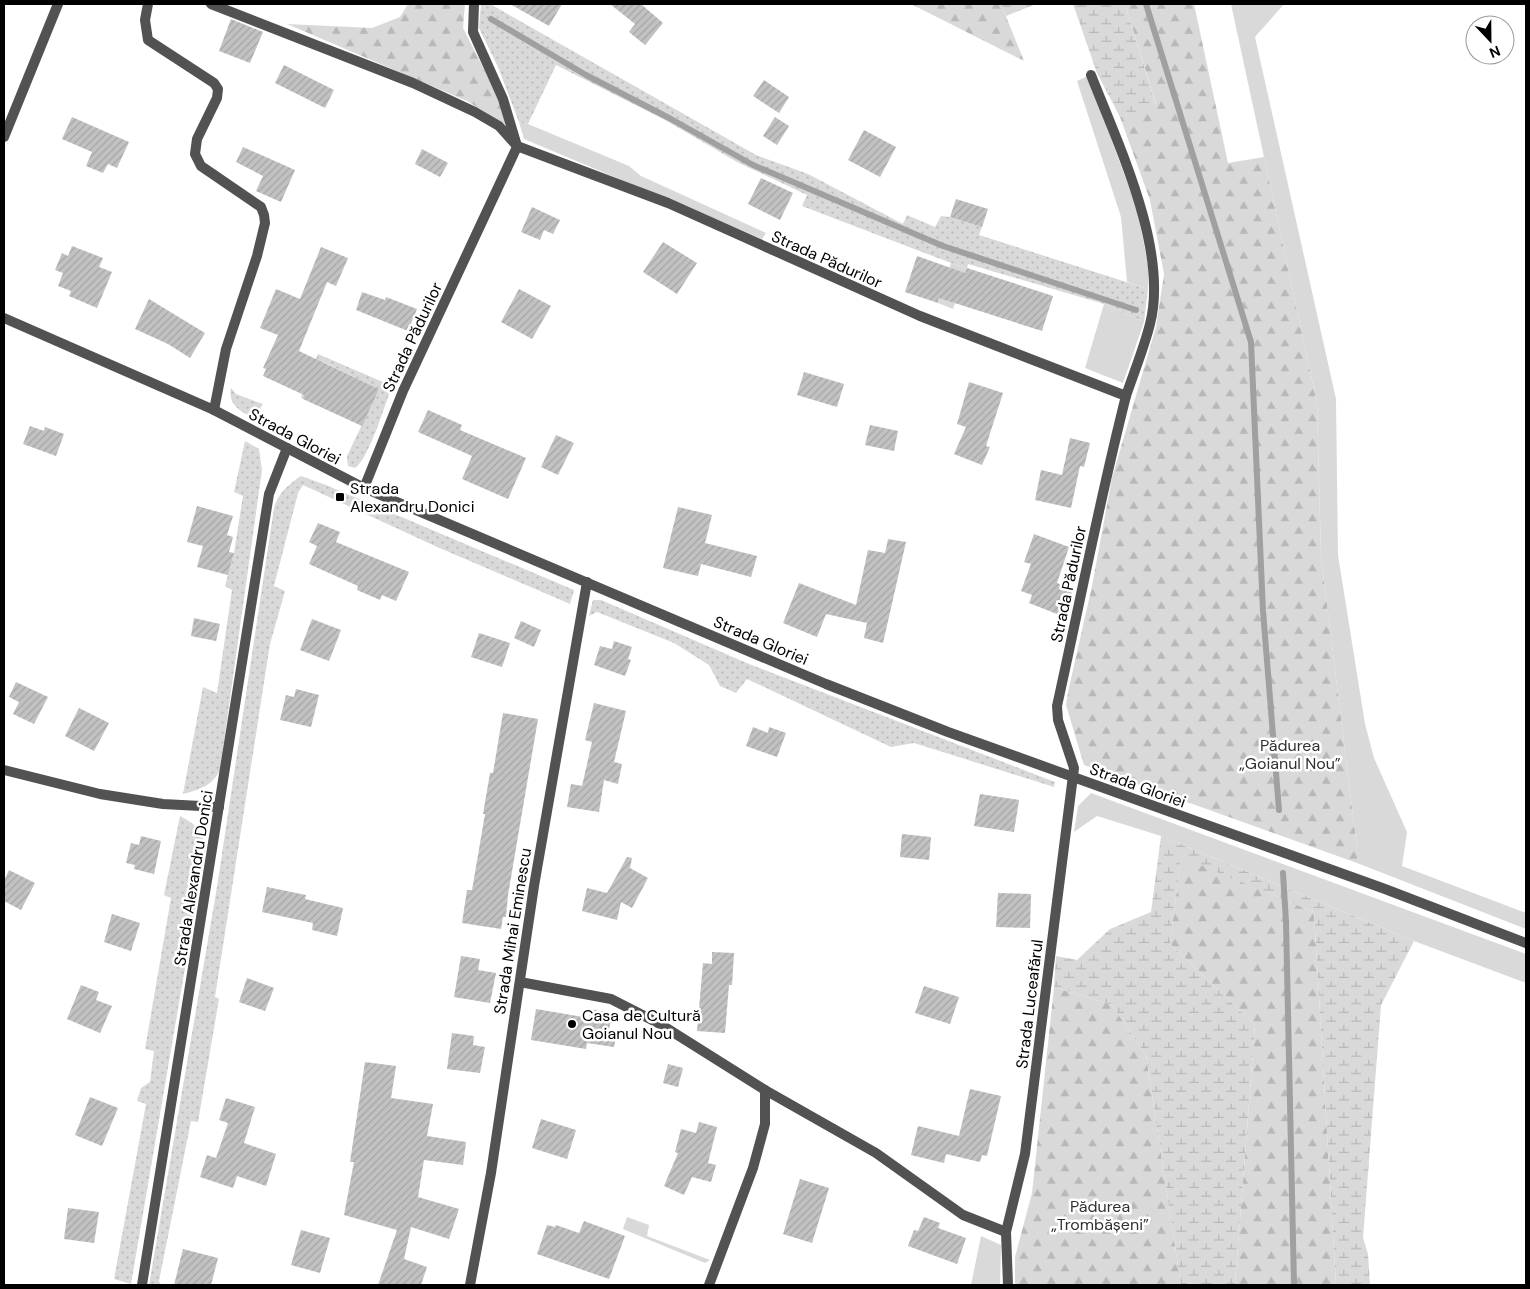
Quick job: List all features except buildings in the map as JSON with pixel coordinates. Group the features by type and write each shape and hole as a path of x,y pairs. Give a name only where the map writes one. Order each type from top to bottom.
{"street":[{"path":"4,137 58,4"},
{"path":"148,4 145,20 148,40 214,82 218,89 217,98 197,139 195,154 201,166 261,207 264,214 265,223 257,256 226,349 214,410"},
{"name":"Strada Pădurilor","path":"211,4 413,83 475,112 499,126 517,146 668,203 920,316 1126,396"},
{"path":"474,4 473,32 503,99 517,146"},
{"name":"Strada Pădurilor","path":"1073,778 1074,768 1058,720 1057,706 1086,576 1105,478 1126,396 1150,323 1154,294 1153,270 1141,206 1091,75"},
{"name":"Strada Pădurilor","path":"364,488 403,391 517,146"},
{"name":"Strada Gloriei","path":"4,318 214,410 364,488 834,687 948,732 1385,889 1526,943"},
{"name":"Strada Alexandru Donici","path":"142,1285 269,494 287,448"},
{"name":"Strada Mihai Eminescu","path":"470,1285 491,1172 535,876 587,582"},
{"path":"4,770 100,794 163,804 219,808"},
{"name":"Strada Luceafărul","path":"1008,1285 1006,1232 1025,1154 1073,778"},
{"path":"520,982 612,999 660,1024 765,1090 876,1154 963,1215 1006,1232"},
{"path":"709,1285 753,1168 765,1124 765,1090"}],"green space":[{"path":"408,4 465,4 463,28 495,91 505,124 467,101 287,24 372,28 400,17"},
{"path":"481,4 490,4 756,155 808,174 903,224 907,215 935,227 941,216 950,217 982,227 979,235 1148,289 1144,322 1104,304 968,264 967,268 951,263 802,206 807,195 737,162 665,120 556,65 528,124 519,122 498,67 479,28"},
{"path":"911,4 1001,4 1024,61"},
{"path":"1001,4 1036,4 1006,16"},
{"path":"1073,4 1125,4 1156,105 1120,117 1097,73"},
{"name":"Pădurea „Goianul Nou”","path":"1125,4 1194,4 1228,163 1264,157 1317,403 1321,556 1357,848 1357,863 1084,765 1066,705 1092,586 1112,478 1156,327 1164,274 1150,200 1120,117 1156,104"},
{"path":"1231,4 1284,4 1255,37 1336,399 1338,555 1365,724 1374,758 1407,832 1402,866 1526,913 1526,929 1357,863 1357,848 1321,556 1317,403"},
{"path":"1088,76 1137,209 1149,270 1148,289 1127,282 1121,217 1077,81"},
{"path":"519,122 629,166 641,176 766,233 762,239 524,139"},
{"path":"951,263 967,268 953,309 938,303"},
{"path":"1104,304 1144,322 1123,383 1085,368"},
{"path":"318,354 392,386 371,443 366,454 355,468 348,466 347,456 379,389 321,361 303,399 301,397"},
{"path":"231,388 236,394 263,404 258,412 251,418 235,406 231,399"},
{"path":"245,441 259,449 262,470 220,770 214,780 205,786 183,794 203,687 217,693 232,590 225,586 234,553 243,496 234,492"},
{"path":"301,476 574,590 570,604 435,546 303,485 298,493 274,586 285,591 270,644 215,997 219,999 198,1122 191,1121 159,1281 161,1285 149,1285 217,887 274,508 284,490"},
{"path":"593,600 601,600 749,664 1055,782 1054,787 914,743 891,747 747,679 736,693 720,686 709,665 674,643 597,612 589,616"},
{"path":"1091,793 1526,954 1526,983 1414,941 1161,836 1097,816 1074,832 1078,806"},
{"path":"180,816 196,828 206,845 131,1284 114,1279 146,1104 137,1101 141,1088 150,1082 154,1051 145,1049 171,898 164,895"},
{"path":"1161,836 1414,941 1381,1005 1363,1238 1368,1254 1370,1285 1336,1285 1314,912 1181,857 1170,944 1255,1025 1235,1285 1181,1285 1146,1055 1112,1005 1054,987 1056,956 1077,960 1110,929 1151,912"},
{"path":"1181,856 1314,912 1336,1285 1235,1285 1255,1025 1170,944"},
{"name":"Pădurea „Trombășeni”","path":"1054,987 1112,1005 1146,1055 1181,1285 1015,1285 1015,1257 1032,1193"},
{"path":"627,1217 649,1225 647,1236 710,1260 705,1263 623,1229"},
{"path":"981,1236 1001,1245 1000,1285 971,1285"}],"waterway":[{"path":"1146,4 1251,342 1263,611 1279,810"},
{"path":"491,19 586,75 671,119 753,165 943,246 1136,310"},
{"path":"1283,873 1286,922 1294,1285"}],"place":[{"name":"Strada Alexandru Donici","path":"340,497"},
{"name":"Casa de Cultură Goianul Nou","path":"572,1024"}]}
